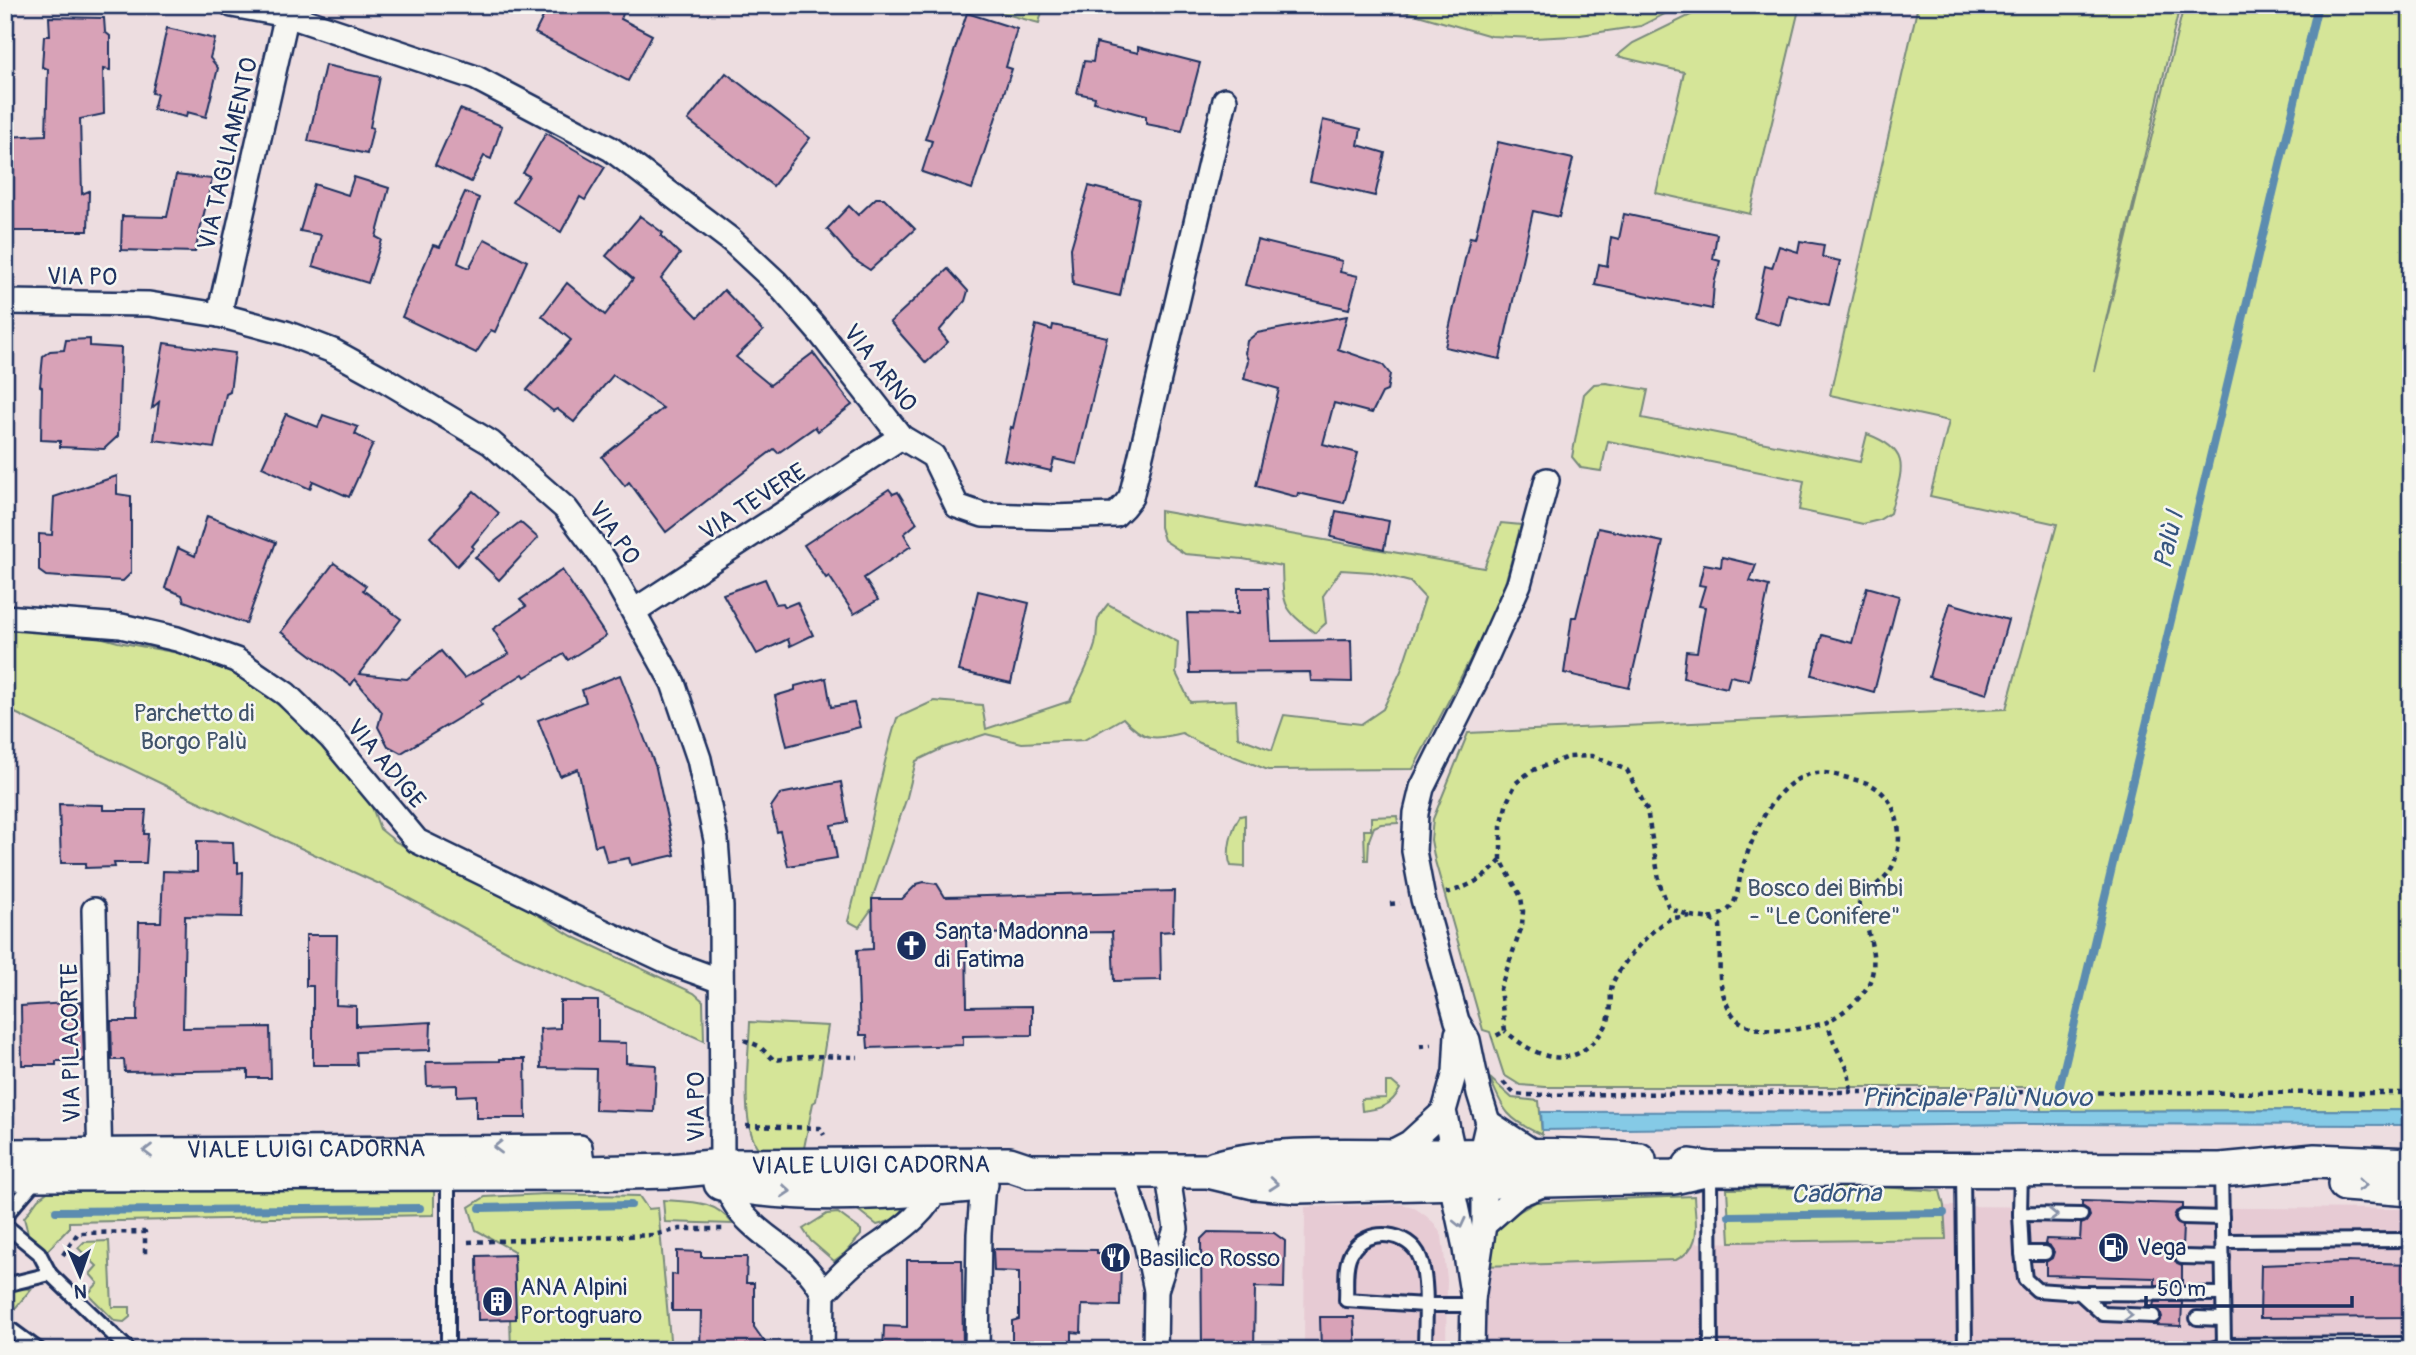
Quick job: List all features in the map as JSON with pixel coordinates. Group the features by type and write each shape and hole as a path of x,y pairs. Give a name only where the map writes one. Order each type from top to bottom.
{"main road":[{"name":"VIALE LUIGI CADORNA","path":"5,1174 42,1174 100,1163 448,1173 671,1171 724,1175 943,1176 1009,1164 1030,1171 1191,1170 1241,1161 1369,1156 1465,1170"},
{"name":"VIALE LUIGI CADORNA","path":"1545,1168 1586,1156 1675,1163 1710,1169 2221,1170 2315,1161 2411,1165"},
{"name":"VIALE LUIGI CADORNA","path":"1191,1170 1254,1182 1297,1186 1465,1170 1545,1168 1674,1177 1710,1169"},
{"name":"VIALE LUIGI CADORNA","path":"2221,1170 2315,1182 2411,1189"},
{"name":"VIALE LUIGI CADORNA","path":"943,1176 983,1184 1010,1181 1030,1171"}],"street":[{"name":"VIA ARNO","path":"232,5 288,10 476,78 611,149 731,240 776,282 821,334 901,437 933,456 957,506 983,515 1115,515 1131,497 1225,100"},
{"name":"VIA TAGLIAMENTO","path":"219,315 288,10"},
{"name":"VIA PO","path":"5,302 149,304 219,315 286,333 332,351 491,443 566,509 605,561 635,611 673,683 699,759 716,840 721,907 724,1175"},
{"name":"VIA TEVERE","path":"635,611 901,437"},
{"path":"1485,1225 1545,1168 1488,1122 1479,1093 1468,1036 1423,899 1414,851 1418,800 1519,584 1547,480"},
{"name":"VIA ADIGE","path":"5,617 121,626 177,639 236,660 286,694 331,738 417,841 669,962 722,981"},
{"name":"VIA PILACORTE","path":"94,910 100,1163"},
{"path":"1468,1036 1444,1111 1451,1143 1465,1170 1484,1192 1485,1225 1473,1302 1472,1350"},
{"path":"1369,1156 1409,1143 1444,1111"},
{"path":"1473,1302 1464,1243 1465,1170 1488,1122"},
{"name":"VIALE LUIGI CADORNA","path":"5,1151 100,1163 580,1147 583,1173"},
{"name":"VIALE LUIGI CADORNA","path":"1465,1170 1572,1168 1586,1156"},
{"path":"1156,1290 1176,1229 1191,1170"},
{"path":"1122,1171 1146,1243 1156,1290 1155,1350"},
{"path":"724,1175 737,1209 816,1278 823,1293 822,1350"},
{"path":"823,1293 856,1261 906,1228 943,1176"},
{"path":"977,1350 979,1234 983,1184"}],"lane":[{"path":"1710,1169 1711,1350"},
{"path":"1963,1170 1965,1350"},
{"path":"2021,1170 2020,1214 2025,1279 2037,1290 2223,1294"},
{"path":"2221,1170 2224,1345"},
{"path":"448,1173 448,1350"},
{"path":"5,1216 42,1174"},
{"path":"2020,1214 2081,1215"},
{"path":"2183,1217 2222,1218"},
{"path":"5,1225 39,1253 50,1274 129,1350"},
{"path":"1425,1350 1425,1305 1421,1259 1413,1245 1399,1238 1380,1234 1362,1240 1352,1250 1347,1262 1346,1300 1425,1305 1473,1302"},
{"path":"2224,1241 2411,1240"},
{"path":"2022,1253 2045,1253"},
{"path":"2182,1257 2223,1258"},
{"path":"5,1283 50,1274"},
{"path":"2080,1293 2103,1314 2153,1316"},
{"path":"2197,1318 2223,1319"},
{"path":"5,1325 39,1350"},
{"path":"2207,1350 2224,1345 2411,1344"}],"path":[{"path":"1692,916 1671,919 1640,943 1612,984 1610,1014 1602,1034 1583,1051 1552,1059 1525,1048 1505,1031 1500,989 1522,926 1521,897 1501,860 1502,826 1507,802 1516,783 1531,771 1568,757 1592,756 1627,770 1647,810 1660,885 1669,908 1710,919 1720,925 1720,982 1734,1017 1749,1026 1788,1031 1807,1029 1827,1022 1862,997 1873,976 1874,956 1859,903 1863,896 1882,881 1894,864 1899,823 1891,803 1869,784 1819,771 1802,776 1783,788 1766,814 1741,871 1730,909 1710,919"},
{"path":"1390,904 1423,899 1462,888 1490,873 1501,860"},
{"path":"1827,1022 1848,1070 1851,1093"},
{"path":"722,1025 742,1026 742,1040 759,1046 774,1060 811,1056 858,1057"},
{"path":"1420,1046 1468,1036 1493,1036 1505,1031"},
{"path":"1500,1080 1515,1094 1526,1095 2411,1093"},
{"name":"VIALE LUIGI CADORNA","path":"723,1125 820,1128"},
{"path":"449,1243 653,1235 680,1229 760,1231"},
{"path":"50,1274 78,1233 145,1232 145,1256"}],"shaded area":[{"path":"1694,1196 1696,1243 1946,1239 1944,1206 2411,1209 2411,1350 1479,1350 1482,1266 1536,1202"},
{"path":"1402,1204 1425,1215 1435,1224 1442,1236 1447,1279 1446,1350 1304,1350 1305,1207"}],"green space":[{"path":"972,5 1044,5 1039,23"},
{"path":"1383,5 1682,5 1641,26 1574,36 1534,38 1491,36"},
{"path":"1711,5 1800,5 1750,214 1656,193 1684,72 1617,56 1633,43"},
{"name":"Bosco dei Bimbi - \"Le Conifere\"","path":"1918,5 2180,5 2094,371 2184,5 2411,5 2411,1110 2041,1111 2039,1087 1520,1085 1504,1075 1490,1032 1483,1030 1431,840 1433,819 1468,733 2006,709 2057,524 1930,496 1949,421 1830,395"},
{"path":"1606,383 1648,390 1642,418 1860,462 1867,434 1892,448 1901,465 1890,513 1879,520 1863,524 1799,510 1804,481 1608,441 1601,471 1581,468 1572,457 1584,394 1594,384"},
{"path":"1160,511 1484,568 1501,523 1521,525 1500,602 1413,769 1268,770 1182,733 1164,737 1143,735 1123,718 1084,740 1022,743 986,734 943,748 916,761 907,797 872,899 873,907 859,927 848,921 897,718 934,701 982,705 986,729 1070,701 1093,652 1098,620 1108,604 1178,642 1176,673 1190,702 1236,700 1238,737 1272,750 1284,715 1361,724 1383,709 1401,671 1425,598 1410,582 1372,572 1341,570 1323,596 1326,623 1315,633 1296,618 1287,606 1282,566 1243,559 1185,554 1164,540 1160,527"},
{"name":"Parchetto di Borgo Palù","path":"5,626 73,630 118,642 189,655 231,672 275,702 322,743 372,807 380,829 396,842 520,904 572,936 694,993 703,1001 704,1041 514,955 397,892 193,799 5,708"},
{"path":"1245,815 1245,867 1231,866 1229,848 1232,834 1240,816"},
{"path":"1397,816 1398,823 1374,827 1369,840 1368,860 1365,860 1364,830 1371,830 1371,817"},
{"path":"750,1022 828,1026 816,1101 813,1103 802,1158 768,1157 757,1147 751,1133 747,1102"},
{"path":"1490,1078 1512,1098 1539,1101 1542,1135 1521,1124 1508,1113"},
{"path":"1386,1082 1392,1082 1400,1089 1393,1099 1380,1108 1362,1111 1361,1099 1386,1098"},
{"path":"424,1185 434,1192 434,1215 69,1222 69,1228 46,1252 29,1237 24,1218 38,1199 54,1187"},
{"path":"1881,1187 1940,1191 1944,1206 1946,1239 1730,1242 1727,1189"},
{"path":"545,1194 639,1196 648,1209 658,1208 671,1350 511,1350 510,1319 516,1319 514,1251 476,1230 469,1207 485,1197"},
{"path":"1694,1196 1694,1241 1691,1248 1676,1260 1482,1266 1491,1236 1508,1218 1536,1202"},
{"path":"663,1200 710,1206 733,1224 665,1222"},
{"path":"845,1200 906,1200 902,1211 896,1217 877,1225"},
{"path":"838,1213 861,1230 861,1235 834,1261 811,1241 803,1229 827,1214"},
{"path":"109,1241 112,1307 130,1307 130,1317 124,1322 115,1321 88,1294 98,1283 90,1274 97,1266 78,1248 84,1242"},
{"path":"5,1289 31,1289 13,1311 5,1306"}],"water":[{"path":"2411,1110 2411,1125 2024,1124 1542,1130 1541,1112"}],"building":[{"path":"549,5 606,5 623,14 621,19 652,35 628,81 535,33"},
{"path":"967,13 1017,29 1006,67 1012,69 972,189 922,172 932,141 925,139"},
{"path":"49,17 104,18 105,32 110,36 110,70 103,69 104,114 80,119 82,194 89,191 88,231 13,231 12,175 5,175 5,137 46,135 48,69 42,67 44,36 50,36"},
{"path":"167,28 215,39 210,58 218,68 206,117 187,112 186,117 153,109 157,94 152,93"},
{"path":"1096,43 1138,53 1138,47 1200,63 1182,131 1146,124 1146,116 1094,102 1095,97 1077,93 1084,61 1093,62"},
{"path":"325,65 380,77 367,154 308,141"},
{"path":"726,73 810,138 773,186 688,120"},
{"path":"460,109 502,126 491,159 484,156 471,182 435,165"},
{"path":"1323,120 1361,129 1358,145 1385,153 1375,196 1310,181"},
{"path":"546,133 605,167 585,200 580,197 561,232 513,202 529,176 523,173"},
{"path":"1498,142 1573,159 1559,217 1533,211 1500,359 1445,347 1470,237 1475,238"},
{"path":"176,175 212,179 195,252 121,250 122,216 167,217"},
{"path":"354,177 389,188 376,237 382,240 368,283 313,266 321,235 300,231 314,184 348,195"},
{"path":"1089,186 1139,199 1120,296 1073,285 1071,248"},
{"path":"465,192 479,198 458,263 469,268 485,239 527,261 495,332 491,330 476,353 402,317 433,245 440,247"},
{"path":"876,198 884,198 915,229 870,270 853,259 827,229 849,206 858,215"},
{"path":"1624,214 1717,234 1713,259 1720,261 1714,284 1712,309 1595,285 1599,264 1607,266 1611,237 1619,239"},
{"path":"640,216 663,233 661,236 680,254 661,279 698,317 724,290 763,331 736,357 770,385 813,353 852,405 818,431 815,427 778,453 774,449 666,532 629,482 625,486 602,457 663,408 613,375 574,422 557,409 553,411 527,390 571,340 542,316 567,283 605,315 633,279 606,256"},
{"path":"1257,240 1342,261 1340,272 1358,276 1349,309 1245,285"},
{"path":"1800,241 1824,245 1822,257 1840,261 1829,305 1787,294 1780,325 1754,318 1765,266 1772,268 1779,246 1798,252"},
{"path":"948,269 968,291 965,301 939,331 948,342 926,363 890,322"},
{"path":"1347,316 1338,349 1382,364 1390,374 1387,391 1382,393 1372,413 1334,403 1323,444 1358,453 1344,503 1298,493 1297,497 1256,486 1279,389 1244,379 1248,360 1245,353 1247,341 1257,333"},
{"path":"1036,325 1052,330 1053,325 1107,337 1077,464 1054,459 1051,471 1004,460"},
{"path":"90,339 90,346 121,348 118,436 104,449 60,447 60,441 41,440 40,386 43,356 50,351 64,350 66,340"},
{"path":"164,343 235,353 230,392 226,394 214,448 154,440 159,402 152,408"},
{"path":"286,414 318,427 323,415 358,427 355,434 373,444 349,497 313,481 310,489 262,467"},
{"path":"117,476 117,494 131,496 131,573 123,581 46,576 39,571 39,534 52,535 54,497"},
{"path":"889,489 893,494 898,492 917,523 904,534 911,546 864,578 878,600 854,614 804,545"},
{"path":"474,491 499,513 472,546 474,548 457,566 430,537"},
{"path":"1336,511 1389,521 1384,549 1331,537"},
{"path":"207,516 276,542 246,624 184,601 182,595 165,588 178,548 195,556"},
{"path":"520,522 538,538 499,580 475,557"},
{"path":"1598,528 1663,542 1629,688 1564,673 1572,617 1576,617"},
{"path":"1722,557 1756,565 1750,581 1769,586 1749,680 1730,676 1727,688 1683,678 1686,651 1697,652 1705,607 1699,606 1705,586 1699,585 1704,564 1721,567"},
{"path":"334,563 366,586 363,590 401,619 359,674 407,679 441,651 464,678 509,654 493,629 526,606 520,600 562,570 606,636 568,660 564,654 525,677 523,674 480,701 482,704 401,753 388,746 378,727 382,712 355,679 351,685 281,632"},
{"path":"765,579 776,604 783,603 785,607 797,602 813,635 790,646 788,639 757,654 723,594"},
{"path":"1867,587 1899,596 1874,692 1812,675 1822,635 1852,643"},
{"path":"1238,588 1268,588 1271,641 1351,640 1352,682 1311,681 1310,672 1190,673 1187,613 1238,614"},
{"path":"978,591 1029,603 1011,683 959,671"},
{"path":"1950,603 2008,620 1987,694 1929,677"},
{"path":"620,675 656,768 675,855 631,865 629,858 607,862 602,844 595,846 578,769 560,776 538,720 586,702 582,690"},
{"path":"826,678 831,707 854,703 860,727 787,746 775,696 795,690 795,686"},
{"path":"841,782 848,822 831,825 837,858 788,866 771,807 780,794"},
{"path":"59,804 103,805 103,810 146,810 146,863 114,863 115,867 85,868 86,863 61,863"},
{"path":"197,841 233,842 234,862 238,862 238,873 243,872 242,917 185,916 183,1028 270,1027 271,1078 248,1078 248,1070 125,1072 124,1060 112,1060 111,1021 137,1021 139,922 161,922 163,871 197,872"},
{"name":"Santa Madonna di Fatima","path":"917,884 937,884 945,897 1174,891 1173,931 1160,932 1161,980 1114,981 1112,932 966,934 967,1007 1032,1006 1032,1035 963,1036 963,1045 868,1048 867,1035 860,1035 857,950 873,949 872,899 902,899"},
{"path":"306,935 337,935 336,1005 356,1006 356,1026 431,1022 430,1050 356,1052 357,1065 313,1065 313,986 306,986"},
{"path":"560,1001 598,1001 598,1042 626,1043 626,1063 656,1065 654,1112 595,1110 596,1069 541,1068 540,1029 560,1028"},
{"path":"82,1002 84,1061 56,1061 56,1065 22,1065 21,1006"},
{"path":"525,1059 526,1118 476,1118 476,1095 457,1096 457,1085 427,1086 426,1062"},
{"name":"Vega","path":"2082,1201 2183,1204 2183,1208 2176,1212 2174,1217 2178,1224 2183,1226 2182,1248 2175,1252 2173,1257 2177,1264 2182,1266 2182,1285 2155,1285 2155,1278 2046,1275 2046,1262 2052,1258 2054,1252 2045,1244 2046,1239 2080,1240 2081,1224 2090,1216 2088,1210 2082,1206"},
{"path":"1208,1232 1274,1233 1285,1241 1284,1288 1255,1287 1254,1350 1202,1350 1201,1239"},
{"path":"993,1249 1097,1250 1097,1253 1121,1253 1120,1306 1082,1305 1081,1333 1072,1332 1072,1350 1012,1349 1012,1321 1019,1319 1019,1272 994,1271"},
{"path":"677,1251 701,1252 701,1257 747,1257 746,1283 754,1283 754,1327 770,1350 700,1350 701,1311 672,1311 672,1274 677,1275"},
{"name":"ANA Alpini Portogruaro","path":"514,1255 516,1319 478,1320 477,1256"},
{"path":"907,1260 962,1260 963,1350 883,1350 884,1326 907,1327"},
{"path":"2345,1262 2411,1264 2411,1317 2260,1318 2261,1265"},
{"path":"2154,1302 2182,1302 2181,1326 2152,1325 2158,1323 2162,1317 2160,1311 2153,1307"},
{"path":"1320,1317 1354,1317 1356,1350 1321,1349"}],"waterway":[{"name":"Palù I","path":"2060,1085 2318,5"},
{"path":"480,1208 631,1205"},
{"path":"56,1211 420,1208"},
{"name":"Cadorna","path":"1729,1216 1944,1213"}],"place":[{"name":"Santa Madonna di Fatima","path":"911,945"},
{"name":"Vega","path":"2114,1247"},
{"name":"Basilico Rosso","path":"1116,1258"},
{"name":"ANA Alpini Portogruaro","path":"497,1301"}],"water label":[{"name":"Principale Palù Nuovo","path":"1977,1098"}]}
